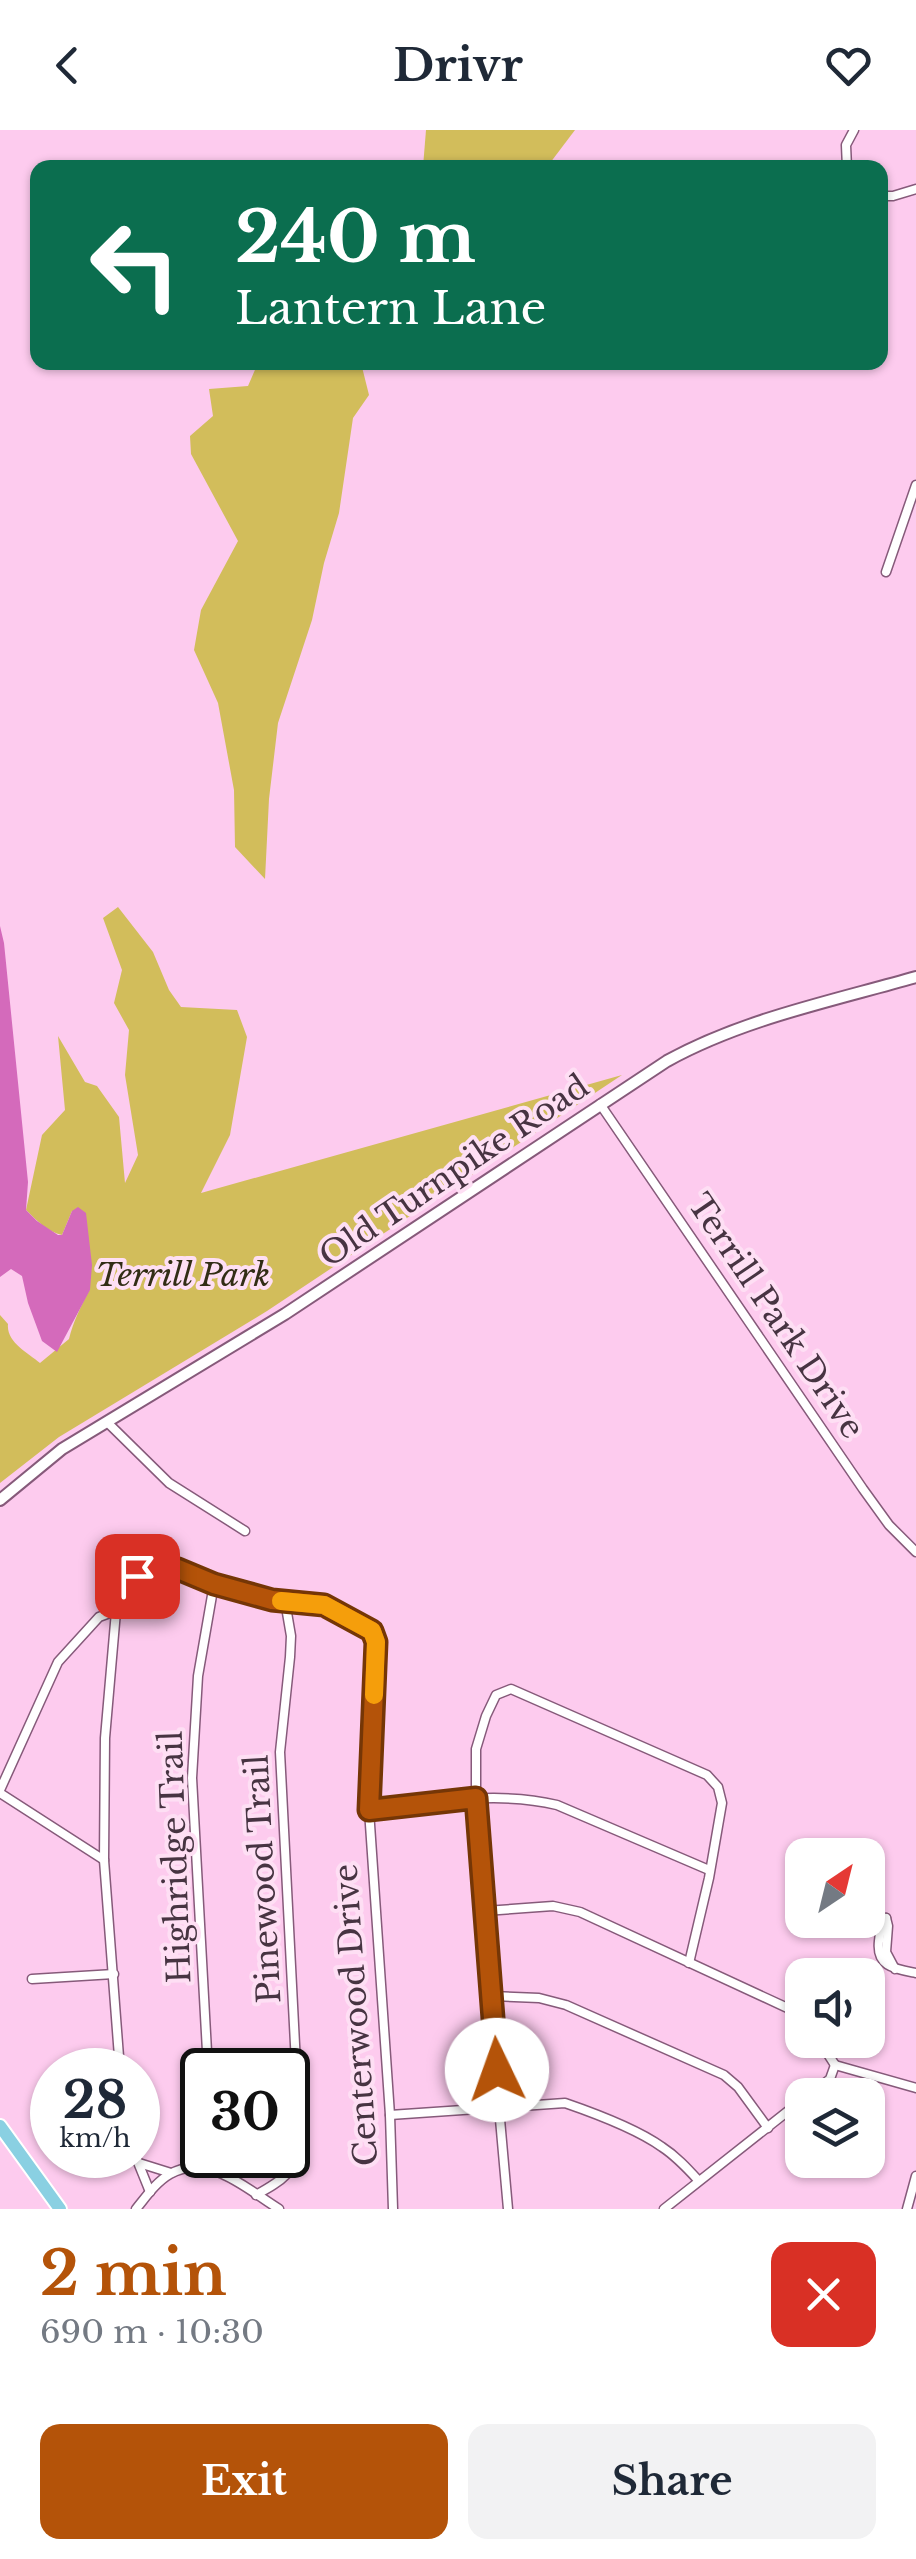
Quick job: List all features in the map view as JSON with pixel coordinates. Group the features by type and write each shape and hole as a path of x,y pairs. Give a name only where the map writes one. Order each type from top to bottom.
{"main road":[{"path":"0,2126 60,2209"}],"street":[{"path":"846,160 845,152 854,130"},
{"path":"888,196 916,188"},
{"path":"886,572 916,485"},
{"name":"Old Turnpike Road","path":"0,1500 62,1450 286,1314 667,1061 758,1022 916,978"},
{"name":"Terrill Park Drive","path":"600,1104 863,1490 916,1552"},
{"path":"106,1422 169,1484 245,1531"},
{"name":"Centerwood Drive","path":"114,1611 122,1591 137,1576 152,1567 178,1569 214,1584 286,1601 324,1605 372,1631 376,1642 369,1810 390,2115 392,2209"},
{"name":"Highridge Trail","path":"207,2048 192,1778 198,1676 214,1584"},
{"name":"Pinewood Trail","path":"256,2195 289,2173 300,2142 280,1752 290,1657 286,1601"},
{"path":"104,1860 0,1791 58,1662 99,1617 114,1611 105,1738 104,1860 119,2048"},
{"path":"508,2209 476,1798 476,1750 496,1695 510,1689 708,1775 718,1787 722,1803 689,1963"},
{"path":"369,1810 476,1798 536,1800 557,1805 709,1870"},
{"path":"486,1911 552,1906 580,1912 785,2007"},
{"path":"894,1968 886,1952 886,1918 881,1925 881,1960 888,1967 916,1973"},
{"path":"32,1978 114,1974"},
{"path":"492,1996 538,1998 566,2005 724,2075 738,2087 768,2128"},
{"path":"832,2058 836,2064 916,2088"},
{"path":"830,2078 836,2064"},
{"path":"390,2115 564,2103 657,2143 698,2180"},
{"path":"664,2209 785,2114"},
{"path":"160,2168 171,2173"},
{"path":"136,2209 171,2173 180,2170"},
{"path":"911,2203 916,2176"},
{"path":"144,2178 150,2192"},
{"path":"229,2178 279,2209"}],"green space":[{"path":"426,130 575,130 552,160 424,160"},
{"path":"255,370 363,370 369,395 353,418 339,513 312,620 278,723 265,879 235,847 234,790 218,703 194,650 201,610 238,541 191,454 190,436 213,416 209,389 248,386"},
{"name":"Terrill Park","path":"118,907 153,952 181,1007 237,1010 247,1037 230,1135 201,1193 622,1075 267,1311 59,1437 0,1483 0,1315 14,1342 40,1363 69,1339 90,1289 72,1211 62,1235 26,1210 42,1135 65,1110 58,1036 85,1082 97,1086 119,1117 125,1183 138,1155 125,1075 129,1030 114,1003 122,970 103,918"}],"shaded area":[{"path":"0,926 28,1182 26,1210 58,1235 62,1235 72,1211 78,1207 86,1213 92,1265 90,1290 57,1352 42,1341 22,1276 11,1269 0,1277"}],"slow traffic":[{"path":"281,1601 324,1605 372,1631 376,1642 374,1695"}],"route":[{"path":"137,1576 152,1567 178,1569 272,1600 324,1605 372,1631 376,1642 369,1810 476,1798 497,2070"}]}
